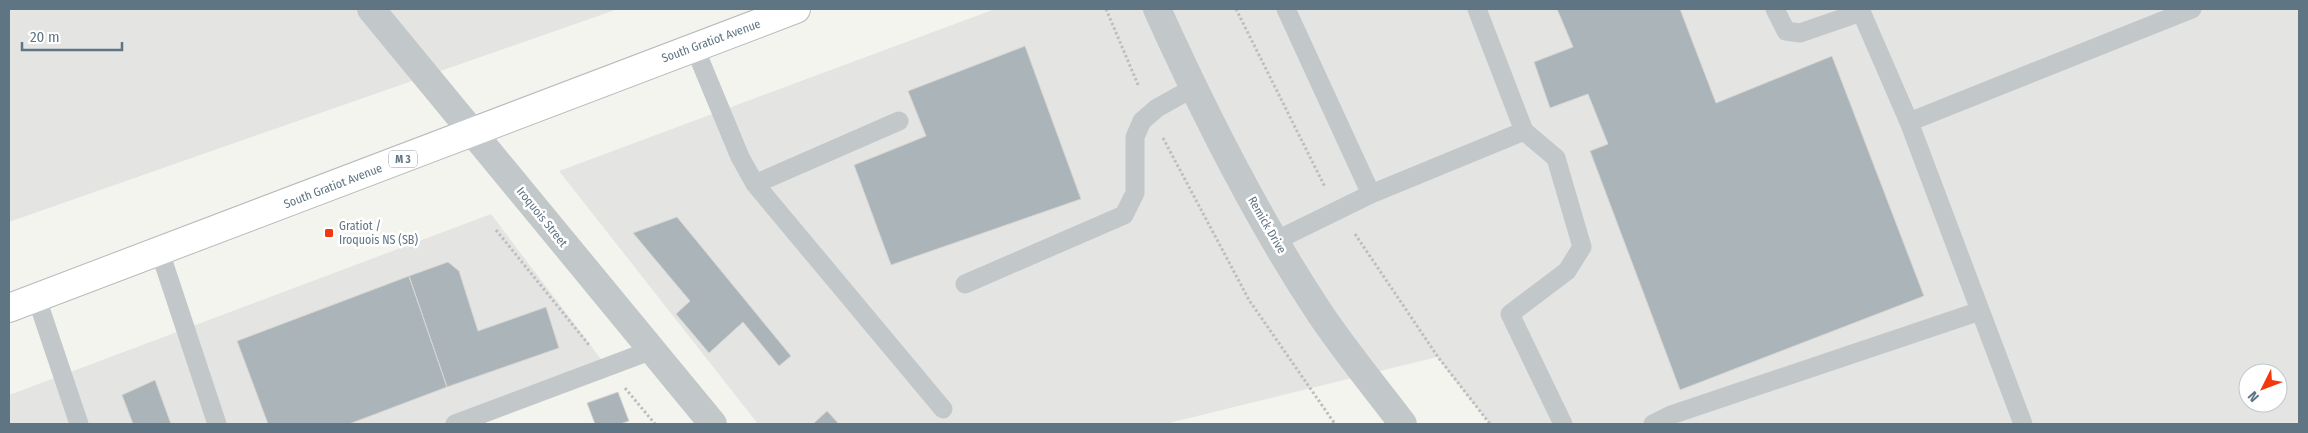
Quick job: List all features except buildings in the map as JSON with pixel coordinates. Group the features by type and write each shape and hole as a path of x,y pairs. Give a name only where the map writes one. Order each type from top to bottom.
{"main road":[{"name":"South Gratiot Avenue","path":"9,308 473,133 694,46 762,15 796,9"}],"street":[{"name":"Iroquois Street","path":"371,9 713,424"},
{"name":"Remick Drive","path":"1157,9 1193,88 1275,241 1320,313 1403,424"}],"lane":[{"path":"1286,9 1371,194"},
{"path":"1477,9 1524,131 1556,158 1582,247 1567,271 1510,314 1563,424"},
{"path":"1775,9 1786,31 1800,33 1861,10 1909,122 2023,424"},
{"path":"1909,122 2192,9"},
{"path":"694,46 740,157 755,184 943,409"},
{"path":"965,284 1124,215 1135,193 1135,137 1142,121 1157,108 1193,88"},
{"path":"755,184 899,121"},
{"path":"1275,241 1371,194 1524,131"},
{"path":"160,252 217,424"},
{"path":"37,299 79,424"},
{"path":"1652,424 1671,415 1980,311"},
{"path":"455,424 652,350"}],"path":[{"path":"1106,9 1150,114 1249,300 1336,424"},
{"path":"1236,9 1327,190"},
{"path":"496,230 655,424"},
{"path":"1356,234 1438,357 1490,424"}],"shaded area":[{"path":"9,9 618,9 9,222"},
{"path":"995,9 2299,9 2299,424 1490,424 1437,357 1165,424 758,424 559,171"},
{"path":"491,214 607,367 454,424 9,424 9,395"}],"place":[{"name":"Gratiot / Iroquois NS (SB)","path":"329,233"}]}
